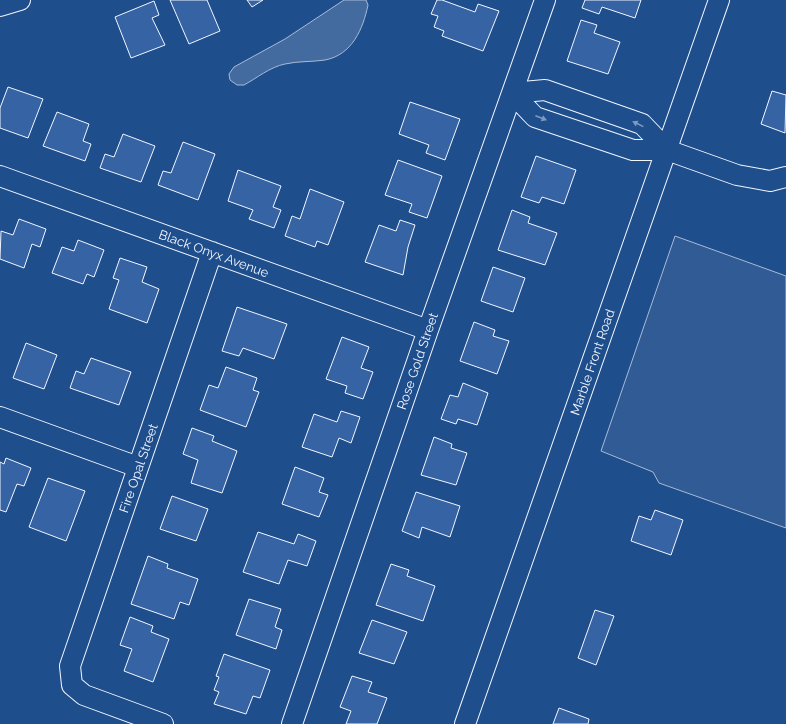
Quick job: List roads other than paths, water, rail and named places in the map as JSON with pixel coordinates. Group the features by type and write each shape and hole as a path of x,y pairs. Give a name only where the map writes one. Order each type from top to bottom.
{"street":[{"path":"0,6 20,0"},
{"name":"Rose Gold Street","path":"292,724 428,330 545,0"},
{"name":"Marble Front Road","path":"466,724 719,0"},
{"path":"512,93 544,90 642,124 667,150"},
{"path":"512,93 535,117 633,150 667,150 737,175 770,181 786,178"},
{"name":"Black Onyx Avenue","path":"0,176 428,330"},
{"name":"Fire Opal Street","path":"163,724 84,695 72,685 70,666 212,252"},
{"path":"0,417 138,467"}]}
